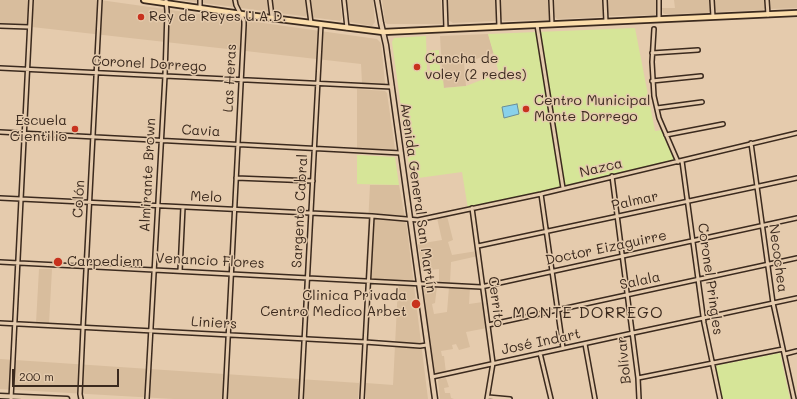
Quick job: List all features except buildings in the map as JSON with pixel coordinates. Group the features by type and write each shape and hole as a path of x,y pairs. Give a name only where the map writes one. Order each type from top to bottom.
{"highway":[{"path":"144,0 383,32 797,13"}],"main road":[{"name":"Avenida General San Martín","path":"378,0 392,87 435,399"},
{"path":"0,396 11,398 67,399"}],"street":[{"path":"11,398 31,0"},
{"name":"Colón","path":"81,399 83,328 100,0"},
{"path":"200,0 200,8"},
{"name":"Las Heras","path":"225,399 244,25 244,21 235,0"},
{"path":"270,0 272,17"},
{"path":"308,0 310,23"},
{"path":"344,0 347,28"},
{"path":"445,0 446,29"},
{"path":"498,0 499,27"},
{"path":"551,0 552,24"},
{"path":"605,0 606,22"},
{"path":"659,0 659,19"},
{"path":"712,0 713,17"},
{"path":"767,0 768,14"},
{"name":"Almirante Brown","path":"147,399 164,76 166,2"},
{"name":"Sargento Cabral","path":"302,399 321,24"},
{"path":"537,25 563,188"},
{"path":"0,26 30,27"},
{"name":"Coronel Pringles","path":"654,29 652,81 657,108 666,135 680,161 688,202 703,318 720,399"},
{"path":"652,53 698,50"},
{"name":"Coronel Dorrego","path":"0,68 392,87"},
{"path":"652,81 701,76"},
{"path":"657,108 702,102"},
{"path":"666,135 723,124"},
{"name":"Cavia","path":"0,132 401,153"},
{"name":"Nazca","path":"410,219 418,220 541,194 797,133"},
{"name":"Necochea","path":"751,143 773,303 794,399"},
{"name":"Bolívar","path":"612,176 628,294 639,399"},
{"path":"236,178 313,181"},
{"name":"Palmar","path":"478,246 797,178"},
{"path":"541,194 563,348"},
{"name":"Melo","path":"0,198 410,219"},
{"path":"180,271 183,207"},
{"name":"Cerrito","path":"472,208 493,363 488,398"},
{"path":"362,399 372,216"},
{"name":"Doctor Eizaguirre","path":"419,283 483,286 797,218"},
{"name":"Salala","path":"488,325 797,258"},
{"name":"Venancio Flores","path":"0,262 154,269 368,282 419,283"},
{"name":"José Indart","path":"432,377 797,298"},
{"name":"Liniers","path":"0,323 420,346 427,345"},
{"path":"585,344 595,399"},
{"path":"638,378 783,349"},
{"path":"785,354 797,352"},
{"path":"540,353 551,399"},
{"path":"488,398 510,399"}],"shaded area":[{"path":"0,0 29,0 28,25 0,25"},
{"path":"33,0 100,0 377,39 381,43 385,85 362,83 361,64 32,27"},
{"path":"180,0 340,0 342,19 340,21"},
{"path":"346,0 373,0 375,22 372,26 350,22"},
{"path":"382,0 441,0 442,24 387,24 385,22"},
{"path":"447,0 496,0 497,20 453,23 448,20"},
{"path":"500,0 550,0 551,18 549,20 504,21 501,19"},
{"path":"554,0 603,0 603,16 557,19 555,17"},
{"path":"607,0 657,0 657,13 655,15 610,16 608,14"},
{"path":"674,0 710,0 711,10 708,13 663,13 662,8 675,8"},
{"path":"715,0 764,0 765,8 763,10 717,12 715,10"},
{"path":"768,0 797,0 797,8 770,9 768,7"},
{"path":"488,34 494,53 464,63 466,86 443,88 440,36"},
{"path":"357,89 385,91 387,93 395,149 393,151 357,150"},
{"path":"370,185 399,185 407,229 428,399 366,399 366,383 393,385 398,286 365,284"},
{"path":"447,216 453,240 448,242 452,255 477,251 478,256 451,262 450,283 439,283 439,269 422,271 418,244 442,240 437,218"},
{"path":"39,269 52,269 49,324 36,323"},
{"path":"425,286 437,286 435,303 432,304 434,314 447,312 449,287 470,287 469,304 483,302 487,328 466,332 470,347 459,350 456,344 452,345 453,349 441,351 442,356 444,356 446,373 437,374 434,372 424,291"},
{"path":"0,359 359,383 358,399 174,399 0,389"},
{"path":"446,378 449,387 444,388 445,393 450,393 451,398 454,399 440,399 438,381 439,379"}],"green space":[{"name":"Centro Municipal Monte Dorrego","path":"635,28 655,131 662,130 667,145 676,161 468,209 462,172 411,179 392,42 394,38 426,36 427,71 432,71 430,70 429,51 439,50 440,70 442,70 444,88 466,86 499,73 488,34"},
{"path":"357,155 395,157 399,185 357,184"},
{"path":"780,353 790,399 722,399 714,366"}],"water":[{"path":"517,104 519,114 504,118 502,107"}],"place":[{"name":"Rey de Reyes U.A.D.","path":"141,17"},
{"name":"Cancha de voley (2 redes)","path":"417,67"},
{"name":"Centro Municipal Monte Dorrego","path":"526,109"},
{"name":"Escuela Cientilio","path":"75,129"},
{"name":"Carpediem","path":"58,262"},
{"name":"Clinica Privada Centro Medico Arbet","path":"416,304"}],"district":[{"name":"MONTE DORREGO","path":"588,313"}]}
